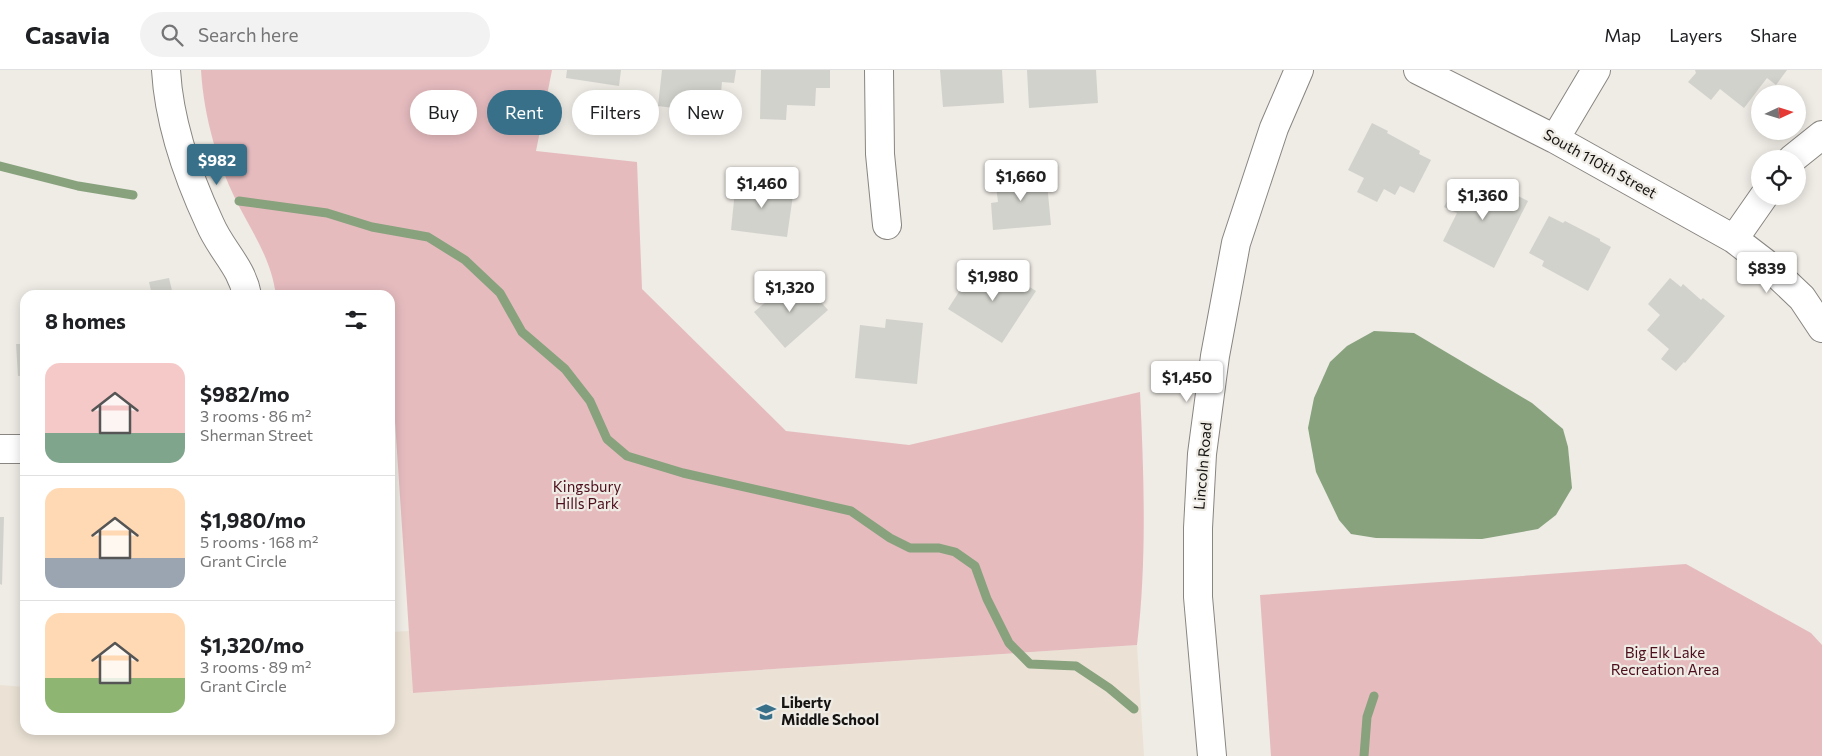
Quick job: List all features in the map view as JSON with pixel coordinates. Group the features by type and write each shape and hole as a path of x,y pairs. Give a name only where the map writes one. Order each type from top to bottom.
{"street":[{"path":"166,70 176,132 193,182 210,226 244,280 246,290"},
{"path":"879,70 880,154 887,225"},
{"name":"Lincoln Road","path":"1212,756 1198,598 1198,528 1202,454 1215,356 1236,243 1274,128 1299,70"},
{"name":"South 110th Street","path":"1418,70 1555,138 1734,239 1764,262 1802,298 1822,328"},
{"path":"1555,138 1596,70"},
{"path":"1804,150 1822,136"},
{"path":"1734,239 1758,205"},
{"path":"0,449 20,449"}],"shaded area":[{"path":"1374,331 1414,333 1532,403 1563,429 1568,447 1572,488 1556,515 1538,529 1482,539 1376,538 1351,534 1339,520 1316,472 1308,428 1314,398 1330,362 1347,346"},
{"name":"Liberty Middle School","path":"409,631 413,693 1137,645 1144,756 0,756 0,685 20,687 20,735 395,735 395,632"}],"green space":[{"name":"Kingsbury Hills Park","path":"201,70 552,70 548,90 487,90 487,135 539,135 536,151 637,162 642,289 786,431 909,445 1140,392 1143,550 1137,645 413,693 395,421 395,290 275,290 267,261 225,176 213,142 205,106"},
{"name":"Big Elk Lake Recreation Area","path":"1686,564 1811,633 1822,645 1822,756 1271,756 1260,595"}],"building":[{"path":"567,70 621,70 619,86 566,78"},
{"path":"662,70 736,70 734,83 722,82 721,90 669,90 669,107 659,106"},
{"path":"761,70 830,70 830,88 816,88 815,106 787,105 786,120 760,119"},
{"path":"940,70 1002,70 1004,103 943,107"},
{"path":"1027,70 1096,70 1098,103 1029,108"},
{"path":"1695,70 1787,70 1776,85 1767,78 1762,85 1751,85 1751,99 1744,108 1720,89 1711,100 1688,82 1696,73"},
{"path":"1372,123 1420,151 1419,154 1431,160 1414,193 1400,186 1395,195 1384,189 1377,202 1357,192 1364,178 1348,170"},
{"path":"1046,173 1051,225 993,230 991,203 998,202 995,178"},
{"path":"736,181 794,188 787,237 731,230"},
{"path":"1458,181 1469,187 1471,183 1493,195 1498,186 1528,201 1494,268 1443,241 1457,213 1444,207"},
{"path":"1549,216 1563,223 1565,221 1600,239 1600,241 1611,247 1588,291 1542,266 1544,261 1529,253"},
{"path":"991,263 1036,291 1002,343 948,309 967,279 976,285"},
{"path":"169,278 172,290 151,290 149,282"},
{"path":"1670,278 1681,287 1683,284 1701,300 1703,298 1725,316 1676,371 1661,359 1669,349 1647,330 1660,315 1648,304"},
{"path":"793,279 809,298 814,294 828,310 785,348 754,312"},
{"path":"886,319 923,323 917,384 855,378 860,325 885,328"},
{"path":"16,344 20,344 20,376 18,376"},
{"path":"0,517 4,517 2,585 0,584"}],"waterway":[{"path":"0,166 78,186 133,195"},
{"path":"239,201 327,213 372,227 428,237 465,260 500,293 522,332 565,369 590,401 607,439 627,456 683,473 851,511 890,538 910,548 939,548 955,552 975,566 987,599 1009,643 1030,664 1076,666 1109,688 1134,709"},
{"path":"1364,756 1367,717 1374,696"}],"place":[{"name":"Liberty Middle School","path":"766,712"}]}
